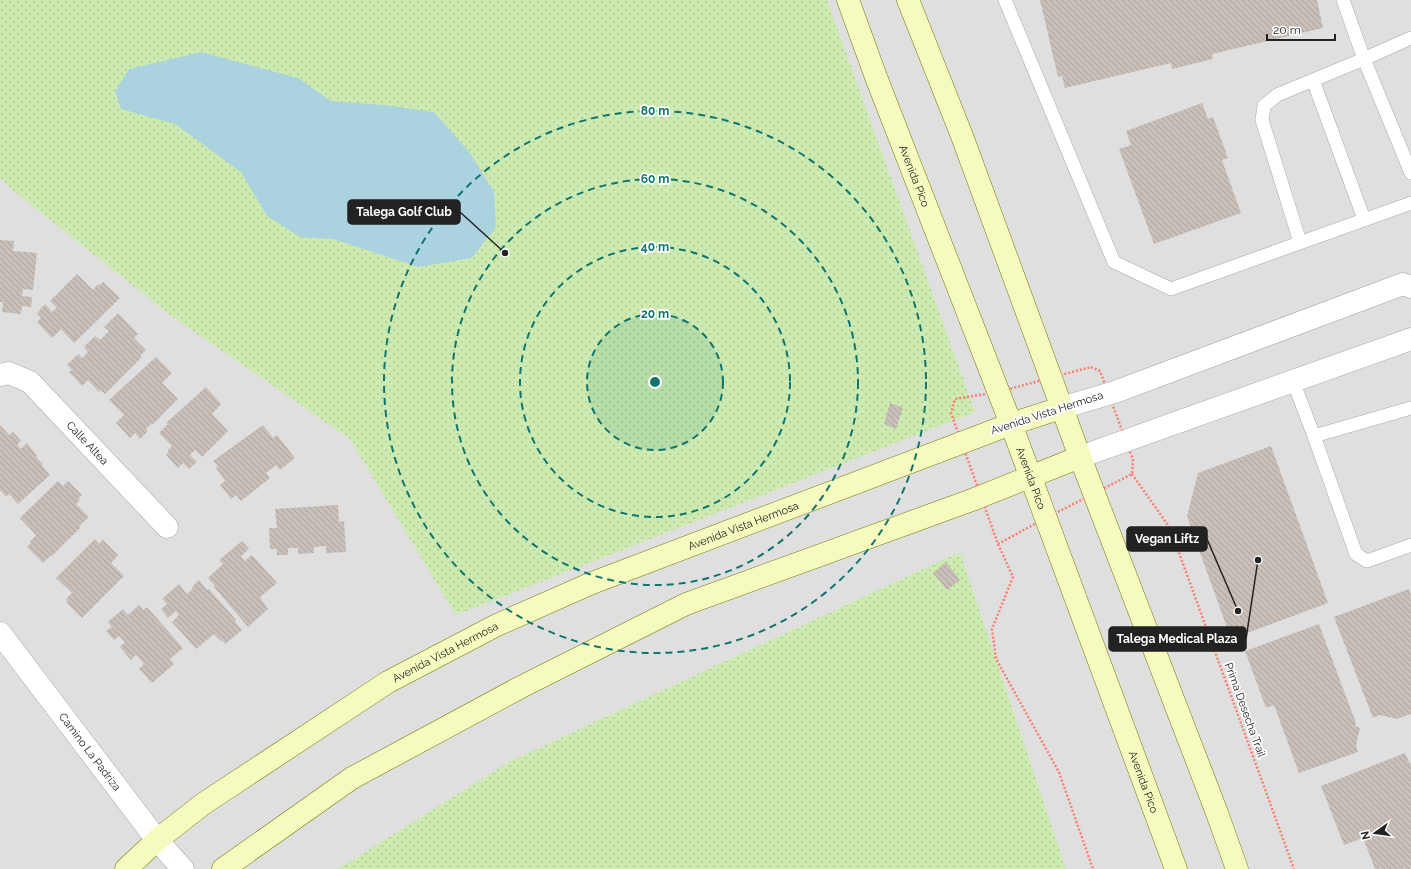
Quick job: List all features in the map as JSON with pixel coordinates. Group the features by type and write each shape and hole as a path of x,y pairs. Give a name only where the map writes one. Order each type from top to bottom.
{"main road":[{"name":"Avenida Pico","path":"848,0 881,91 1011,424 1176,869"},
{"path":"908,0 962,136 1061,408 1218,813 1237,869"},
{"name":"Avenida Vista Hermosa","path":"126,869 157,840 203,804 388,682 497,625 592,583 1011,424 1061,408"},
{"path":"223,869 352,778 521,687 686,604 965,503 1080,457"}],"street":[{"name":"Avenida Vista Hermosa","path":"1061,408 1115,392 1403,284 1411,287"},
{"path":"1080,457 1411,339"},
{"name":"Calle Altea","path":"0,374 9,373 30,382 167,527"},
{"name":"Camino La Padriza","path":"0,633 157,840 183,869"}],"lane":[{"path":"1005,0 1114,262 1171,289 1411,203"},
{"path":"1343,0 1364,59 1411,173"},
{"path":"1300,242 1262,120 1264,106 1277,95 1411,38"},
{"path":"1313,80 1364,219"},
{"path":"1293,381 1356,554 1367,561 1411,544"},
{"path":"1314,436 1411,408"}],"path":[{"name":"Prima Desecha Trail","path":"1132,474 1170,528 1294,869"},
{"path":"998,544 1013,577 992,629 996,659 1059,772 1093,869"}],"shaded area":[{"path":"0,0 1411,0 1411,869 0,869"}],"green space":[{"path":"0,0 827,0 975,412 456,615 350,439 170,315 14,191 0,178"},
{"path":"960,552 1066,869 338,869 509,762"}],"water":[{"path":"201,52 298,78 331,101 384,105 434,112 470,153 494,192 496,227 472,258 418,267 333,239 300,237 267,216 241,172 175,124 121,109 115,91 129,69"}],"building":[{"path":"1040,0 1317,0 1323,28 1212,54 1213,59 1172,69 1171,63 1065,88 1062,76 1058,77"},
{"path":"1202,103 1208,119 1213,117 1228,158 1222,160 1241,213 1154,244 1119,149 1131,145 1126,131"},
{"path":"0,240 14,241 13,251 37,253 33,290 23,289 22,296 32,297 31,307 22,306 21,314 2,312 3,302 0,302"},
{"path":"77,274 93,290 98,284 99,286 103,282 120,298 74,343 61,329 52,338 37,322 41,318 37,313 45,304 52,312 57,308 50,301"},
{"path":"118,313 138,334 134,338 146,350 140,356 142,357 105,394 100,390 99,392 88,380 82,386 69,372 72,370 67,365 78,354 82,358 88,352 84,347 95,336 100,340 109,331 104,327"},
{"path":"156,357 172,373 162,383 178,399 146,429 148,431 140,439 135,433 130,438 116,423 124,415 109,400"},
{"path":"206,387 221,404 212,414 228,431 202,457 195,450 190,455 197,462 189,469 183,463 178,468 166,455 172,446 159,433 168,424 166,423"},
{"path":"890,403 903,408 896,429 884,424"},
{"path":"0,425 9,435 13,432 21,441 17,445 21,449 27,443 37,456 36,457 43,464 42,466 50,475 18,504 9,494 6,497 0,490"},
{"path":"263,425 273,438 277,435 295,458 280,470 276,465 266,473 270,478 241,501 236,495 231,499 220,485 225,481 216,468 218,466 213,461"},
{"path":"1271,446 1328,603 1231,639 1187,516 1198,473"},
{"path":"58,481 63,486 68,481 82,495 76,504 89,517 52,556 51,555 43,563 27,547 36,535 20,518"},
{"path":"338,505 339,522 344,521 346,552 326,553 326,546 314,547 314,553 298,554 298,548 288,548 288,555 277,555 277,549 270,549 269,528 277,528 275,509"},
{"path":"95,539 99,544 103,540 118,555 111,563 124,576 82,618 66,602 68,601 66,599 72,593 56,578"},
{"path":"242,541 249,549 241,556 245,561 252,555 277,583 260,597 268,609 248,627 208,578 223,564 219,560"},
{"path":"946,562 960,580 947,590 933,573"},
{"path":"199,580 207,590 209,589 236,620 235,622 242,630 225,644 214,634 196,649 172,622 179,615 176,611 168,618 161,609 167,604 162,599 179,584 187,594 193,589 192,587"},
{"path":"1409,589 1411,595 1411,714 1397,719 1380,715 1373,718 1334,617"},
{"path":"139,605 143,610 147,607 183,648 170,659 174,664 152,683 139,669 144,664 136,655 131,660 120,647 125,642 119,636 114,640 106,631 112,627 108,622 123,609 128,615"},
{"path":"1319,624 1356,723 1355,726 1360,728 1356,745 1358,752 1299,773 1274,705 1266,708 1245,651"},
{"path":"1405,753 1411,764 1411,869 1375,869 1363,838 1344,845 1321,786"}],"place":[{"name":"Talega Golf Club","path":"505,253"},
{"name":"Talega Medical Plaza","path":"1258,560"},
{"name":"Vegan Liftz","path":"1238,611"}]}
